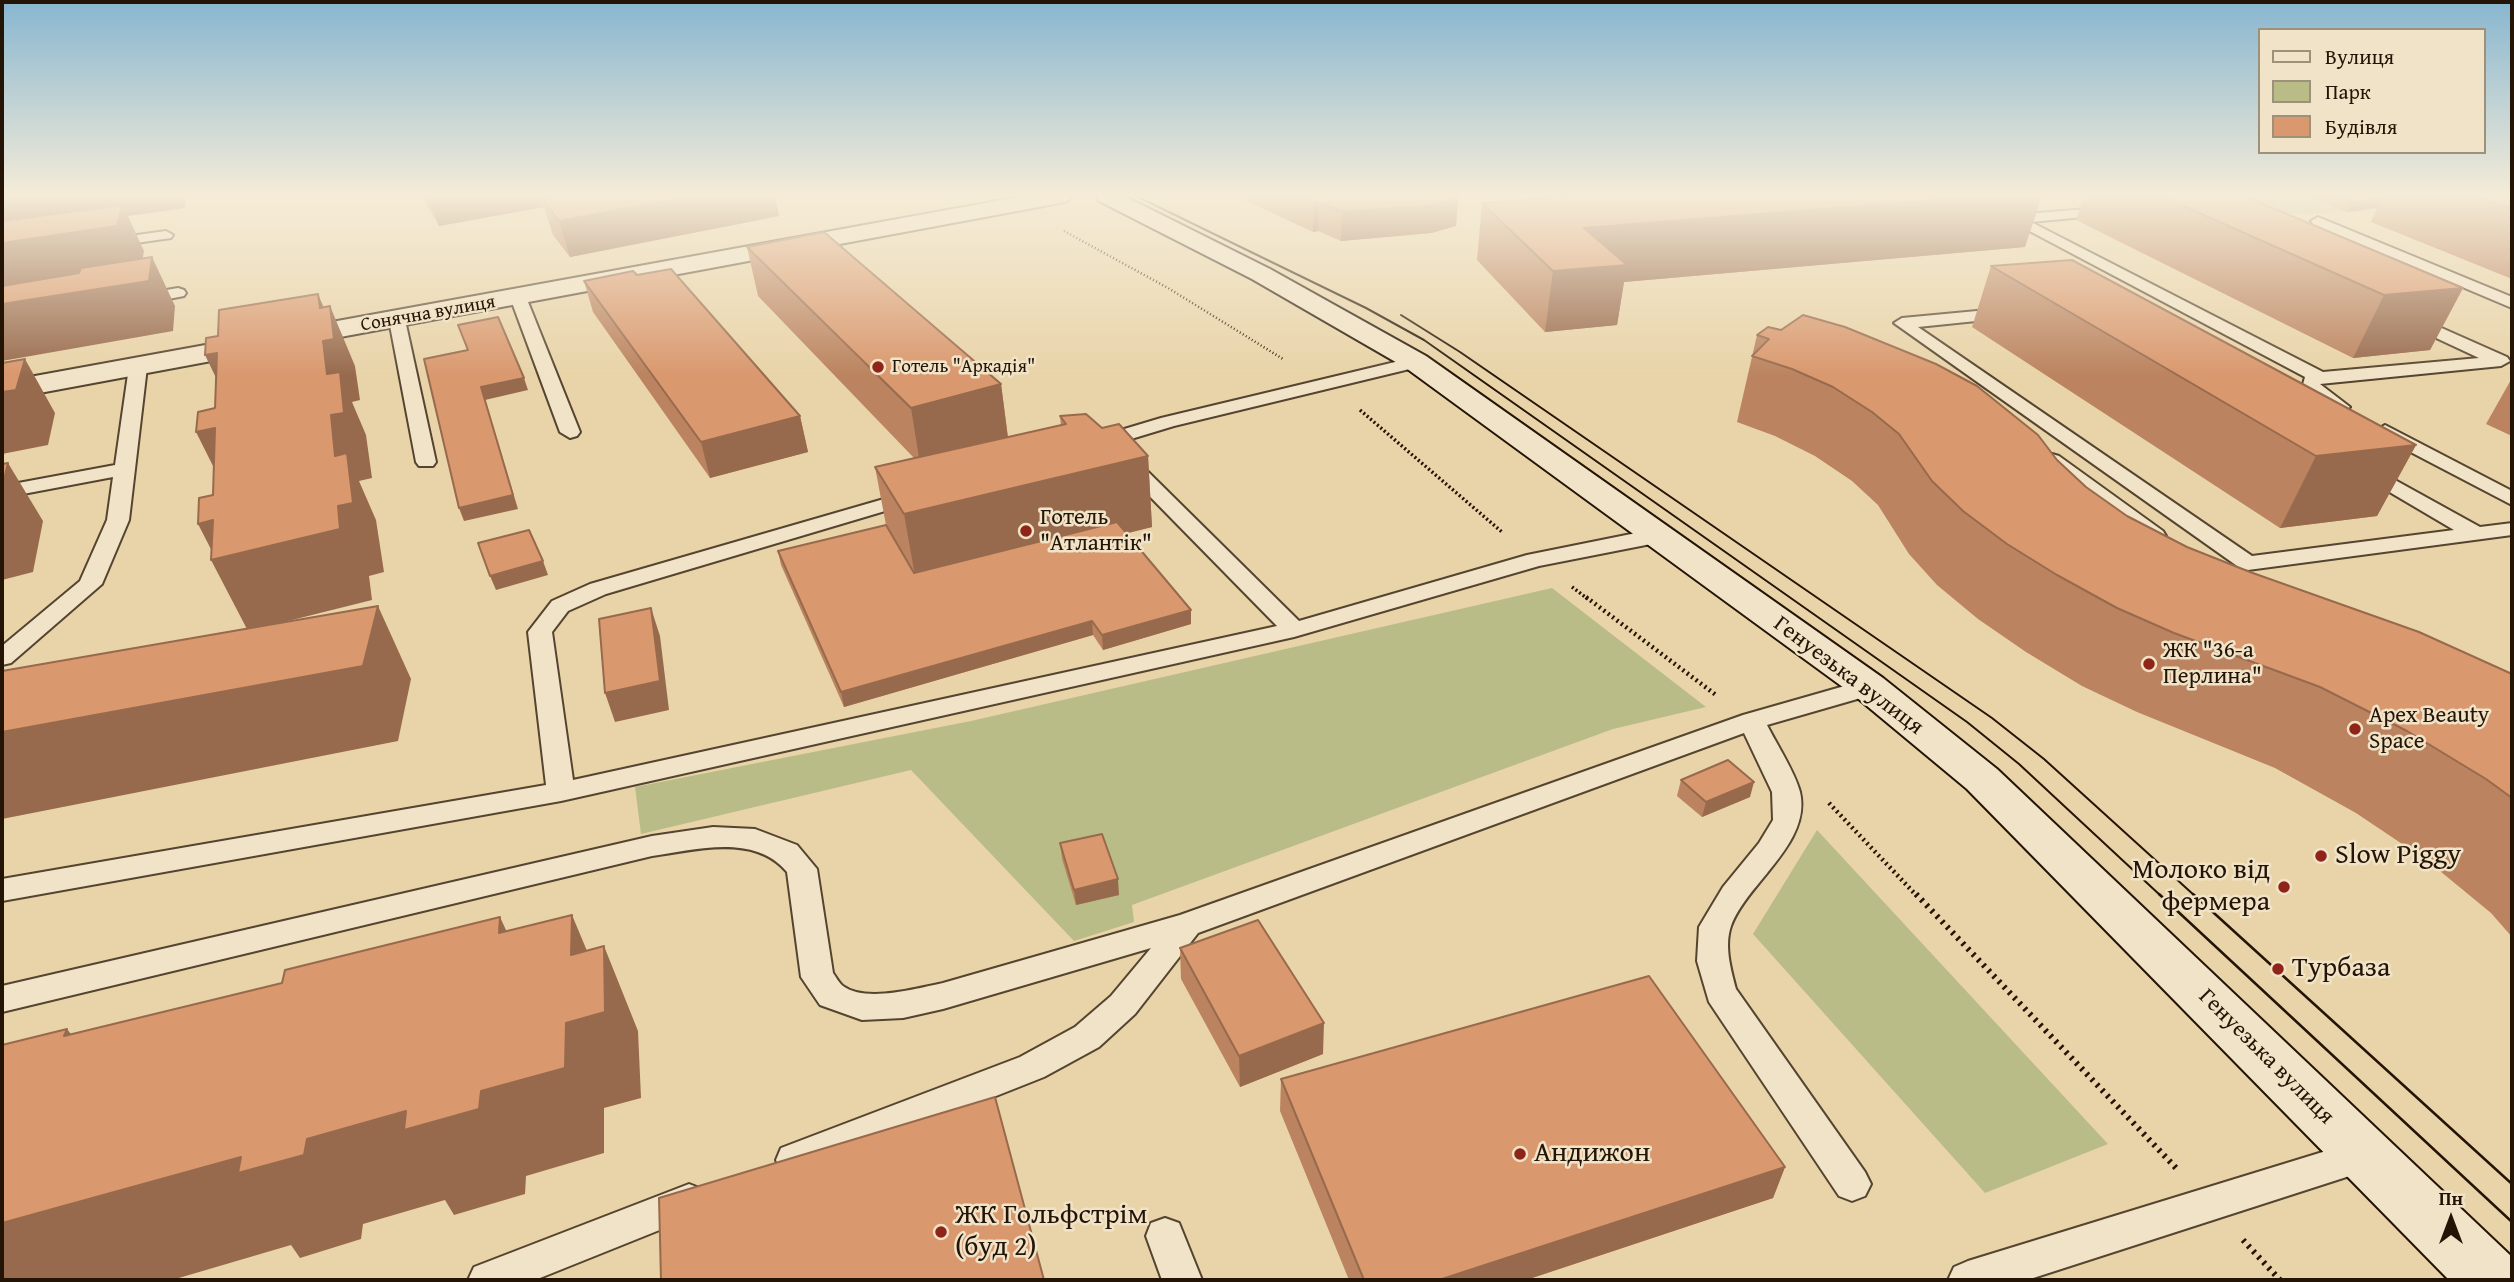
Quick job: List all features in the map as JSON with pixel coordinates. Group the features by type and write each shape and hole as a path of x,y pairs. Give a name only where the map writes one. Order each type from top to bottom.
{"main road":[{"name":"Сонячна вулиця","path":"2,391 741,256"},
{"name":"Генуезька вулиця","path":"1225,256 1416,362 1869,687 1982,779 2492,1280"}],"lane":[{"path":"2085,256 2320,378"},
{"path":"2400,256 2512,303"},
{"path":"124,302 178,293"},
{"path":"518,297 570,432"},
{"path":"2129,301 2166,298"},
{"path":"2390,309 2507,360"},
{"path":"2025,311 1902,323 2248,563 2512,529"},
{"path":"397,320 426,462"},
{"path":"2507,360 2320,378 2311,381 2311,388 2512,499"},
{"path":"1079,448 1168,422 1416,362"},
{"path":"2,658 89,584 118,520 138,367"},
{"path":"1106,440 1294,630"},
{"path":"2037,450 2169,546"},
{"path":"2345,458 2477,534"},
{"path":"2,492 125,468"},
{"path":"561,792 540,632 560,606 598,589 932,491"},
{"path":"2,890 561,792 1294,630 1535,560 1656,536"},
{"path":"2,999 652,846 713,837 755,839 787,852 802,869 817,977 832,996 862,1007 903,1004 943,996 1187,925 1752,722 1869,687"},
{"path":"1752,722 1786,792 1787,820 1769,850 1734,895 1715,927 1713,961 1721,993 1852,1184"},
{"path":"760,1174 1031,1067 1087,1038 1122,1004 1187,925"},
{"path":"1970,1280 2365,1155"},
{"path":"488,1280 721,1189"},
{"path":"1165,1236 1182,1280"}],"path":[{"path":"1109,256 1168,288 1257,345 1330,384 1535,560 1752,722"},
{"path":"1828,802 2280,1280"}],"green space":[{"path":"1552,588 1706,707 1613,729 1132,905 1134,922 1074,941 911,770 641,834 635,787 971,721"},
{"path":"1817,830 2108,1144 1985,1193 1753,934"}],"building":[{"path":"756,256 852,256 1001,384 911,408"},
{"path":"1537,256 1616,256 1627,265 1553,271"},
{"path":"2296,256 2386,256 2463,288 2384,295"},
{"path":"152,257 149,281 2,304 2,286 79,273 81,268"},
{"path":"2072,260 2416,445 2316,456 1991,266"},
{"path":"671,269 800,416 701,442 584,281 633,271 637,275"},
{"path":"318,294 320,308 330,306 334,339 323,341 327,374 340,372 344,413 331,415 335,456 347,453 353,503 338,506 340,529 211,560 213,520 198,524 199,498 213,495 215,428 196,432 198,412 215,408 217,353 205,355 206,338 218,336 219,310"},
{"path":"1803,315 1845,327 1936,364 1977,386 2038,435 2057,460 2086,487 2127,516 2187,547 2419,632 2512,674 2512,798 2407,731 2320,687 2174,633 2117,608 2007,544 1963,511 1932,481 1899,434 1872,412 1833,387 1792,369 1752,356 1769,339 1757,335 1768,327 1781,330"},
{"path":"498,317 524,378 481,387 513,495 459,508 424,359 468,350 458,325"},
{"path":"25,359 16,390 2,392 2,363"},
{"path":"1086,414 1102,428 1119,424 1148,456 904,514 875,467 1066,424 1060,416"},
{"path":"8,463 2,488 2,464"},
{"path":"1117,522 1191,610 1102,635 1092,621 841,692 778,551 886,525 914,573"},
{"path":"529,530 543,561 490,576 478,543"},
{"path":"378,606 363,666 2,732 2,671"},
{"path":"651,608 660,681 605,693 599,619"},
{"path":"1728,760 1754,782 1706,802 1681,780"},
{"path":"1102,834 1118,879 1074,890 1060,843"},
{"path":"572,915 571,955 604,946 605,1012 566,1023 565,1068 481,1091 479,1109 404,1130 406,1111 307,1139 304,1155 238,1173 241,1157 2,1223 2,1045 67,1029 64,1036 282,983 285,970 500,917 499,933"},
{"path":"1258,920 1324,1023 1239,1056 1180,948"},
{"name":"Андижон","path":"1649,976 1785,1167 1439,1280 1364,1280 1281,1079"},
{"path":"995,1097 1044,1280 661,1280 659,1198"}],"tram line":[{"path":"1259,256 1366,308 1424,340 1967,722 2019,764 2161,896"},
{"path":"1401,315 1460,352 1992,718 2044,759 2195,896"},
{"path":"2159,894 2512,1222"},
{"path":"2193,894 2512,1184"}],"place":[{"name":"Готель \"Аркадія\"","path":"878,367"},
{"name":"Готель \"Атлантік\"","path":"1026,531"},
{"name":"ЖК \"36-а Перлина\"","path":"2149,664"},
{"name":"Apex Beauty Space","path":"2355,729"},
{"name":"Slow Piggy","path":"2321,856"},
{"name":"Молоко від фермера","path":"2284,887"},
{"name":"Турбаза","path":"2278,969"},
{"name":"Андижон","path":"1520,1154"},
{"name":"ЖК Гольфстрім (буд 2)","path":"941,1232"}]}
